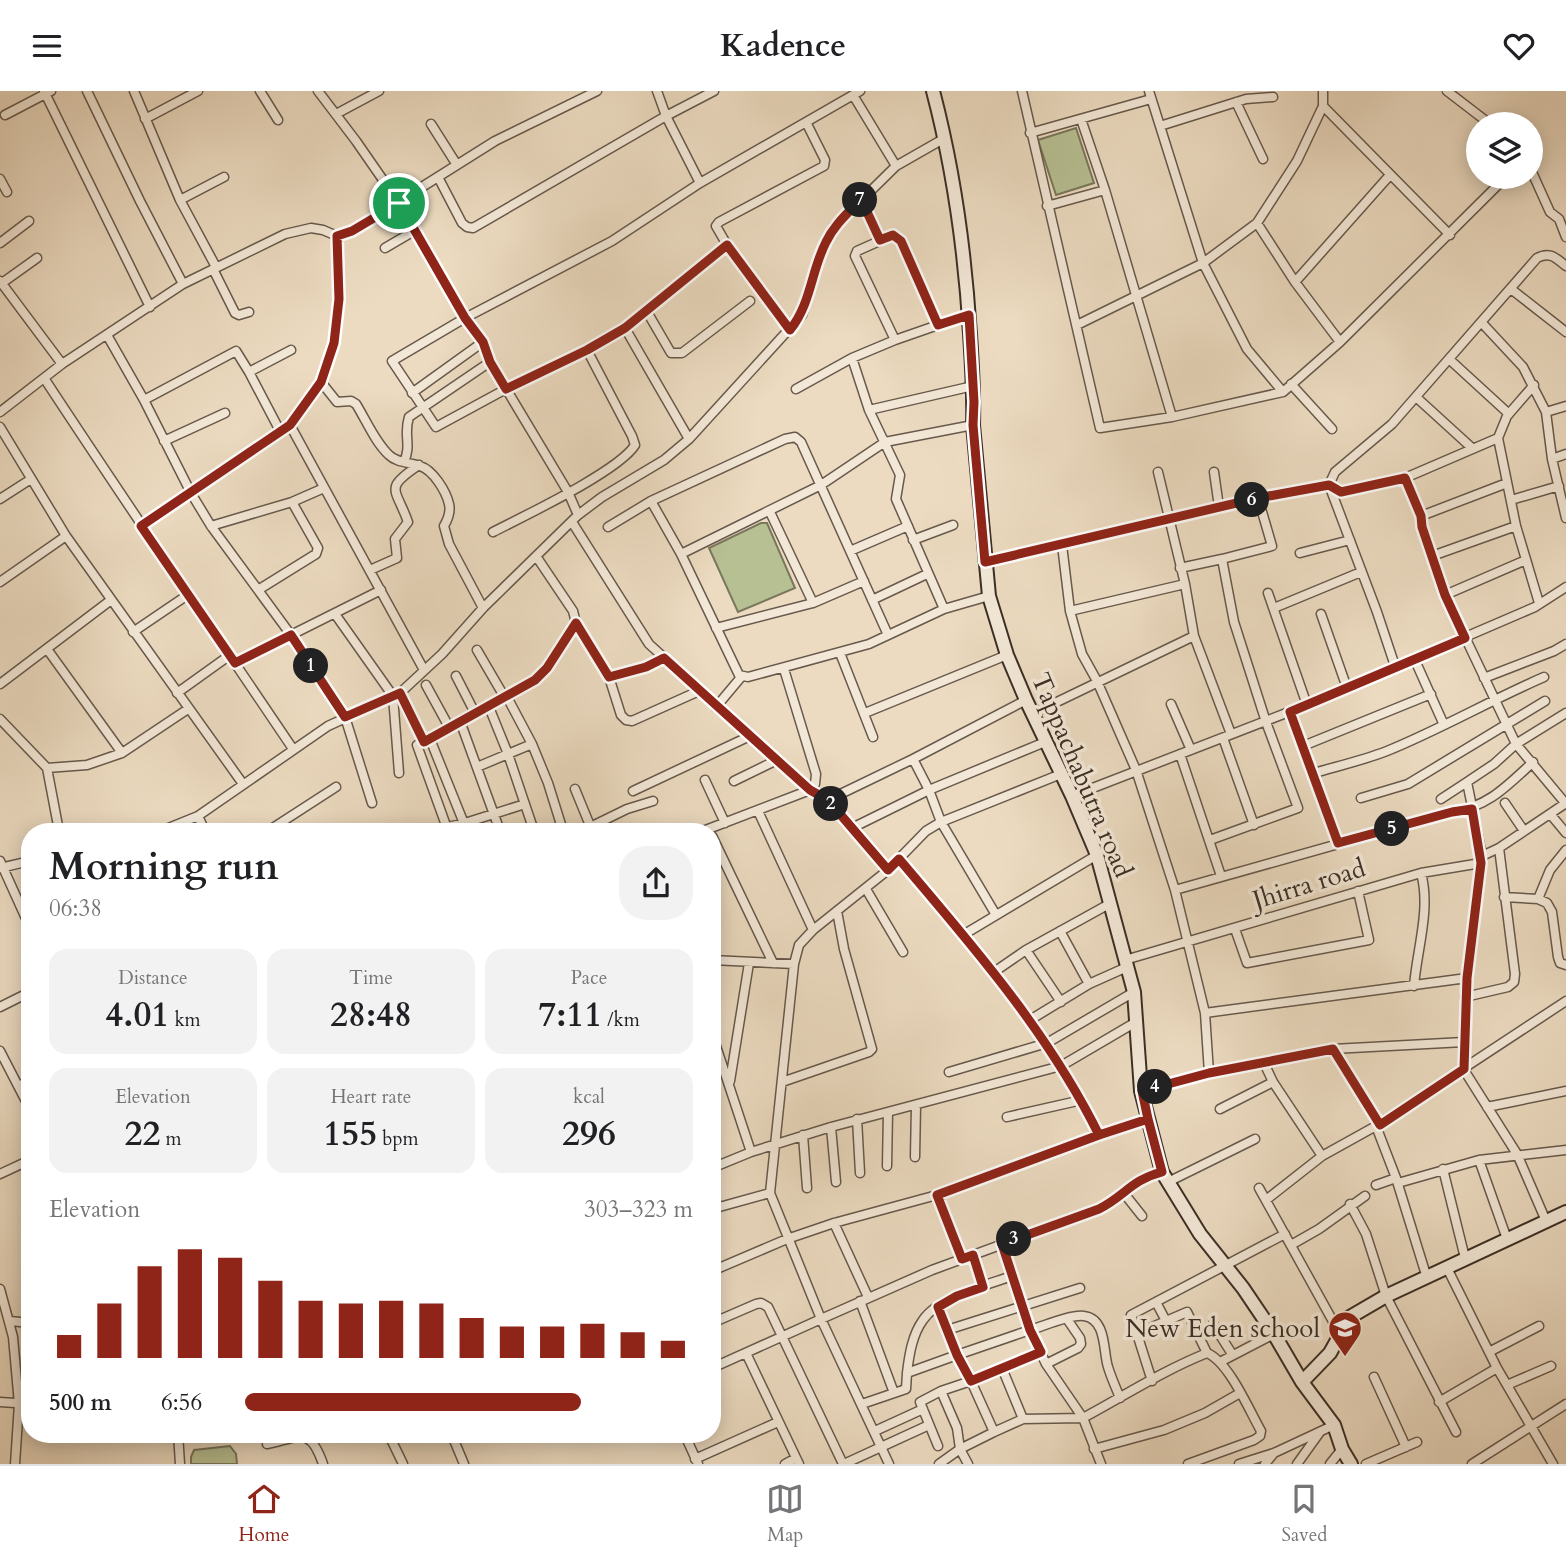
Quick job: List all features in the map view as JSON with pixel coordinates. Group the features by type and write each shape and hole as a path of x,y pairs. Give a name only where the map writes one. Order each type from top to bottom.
{"main road":[{"name":"Tappachabutra road","path":"933,91 945,138 966,270 973,425 989,596 1007,655 1097,855 1134,992 1142,1091 1165,1177 1200,1234 1274,1333 1302,1382 1334,1425 1351,1464"},
{"path":"1302,1382 1330,1353 1350,1317 1386,1296 1566,1212"}],"street":[{"path":"88,91 183,284"},
{"path":"134,91 180,200 235,313 239,315 248,312"},
{"path":"145,120 198,91"},
{"path":"260,91 278,120"},
{"path":"318,91 399,203 465,318 483,342 490,362 568,492 578,515"},
{"path":"0,412 62,365 183,284 285,234 311,229 323,230 337,236 352,231 495,141 597,91"},
{"path":"657,91 666,116 700,183"},
{"path":"438,177 462,223 473,228 714,91"},
{"path":"1022,91 1100,428 1172,417 1283,392 1340,342 1494,189"},
{"path":"1077,325 1203,263 1257,223 1297,160 1323,106 1323,91"},
{"path":"1447,91 1474,112"},
{"path":"5,115 47,92 150,307"},
{"path":"336,114 376,92"},
{"path":"727,245 625,328 436,426 392,361 465,318 612,241 700,183 857,93 896,166"},
{"path":"1030,133 1150,95 1203,263 1247,349 1283,392"},
{"path":"1160,126 1246,99 1273,97"},
{"path":"1236,102 1263,159"},
{"path":"1323,106 1450,235"},
{"path":"1081,119 1105,190 1172,417"},
{"path":"790,330 716,226 826,164 806,122"},
{"path":"431,124 457,165"},
{"path":"181,823 198,816 345,717 396,695 578,515 602,497 664,460 689,439 802,315 824,244 834,227 896,166 945,138"},
{"path":"1295,282 1390,175"},
{"path":"180,200 224,177"},
{"path":"0,179 7,192"},
{"path":"1540,189 1550,212 1559,219 1566,237"},
{"path":"1047,206 1105,190"},
{"path":"861,199 880,240"},
{"path":"0,243 29,221"},
{"path":"1257,223 1295,282 1340,342"},
{"path":"385,248 414,231"},
{"path":"895,340 855,255 857,251 893,235 901,241 938,325"},
{"path":"141,526 290,425 321,382 334,343 339,299 337,236"},
{"path":"1395,666 1329,485 1335,472 1392,424 1537,258 1551,254 1566,266"},
{"path":"37,258 1,282 62,365"},
{"path":"1511,289 1566,332"},
{"path":"646,310 671,353 676,354 682,353 750,301"},
{"path":"796,389 852,358 969,315"},
{"path":"1482,323 1523,367 1546,412 1552,459 1562,490 1566,518"},
{"path":"625,328 689,439"},
{"path":"107,335 211,526 291,635 345,717 372,803"},
{"path":"412,393 483,342"},
{"path":"249,372 291,350"},
{"path":"493,532 568,492 622,458 635,445 587,350"},
{"path":"144,400 236,351 280,431"},
{"path":"852,358 869,410 900,475 896,499 944,609"},
{"path":"1449,359 1509,414"},
{"path":"404,462 410,451 405,428 409,417 490,362"},
{"path":"44,378 293,750"},
{"path":"321,382 337,402 351,401 356,404 388,454 404,462 419,465 434,476 449,504 450,514 444,526 449,544 483,608"},
{"path":"1291,384 1332,429"},
{"path":"1534,385 1509,414 1498,438 1516,526 1539,603"},
{"path":"869,410 973,386"},
{"path":"1416,397 1472,449"},
{"path":"1546,412 1566,406"},
{"path":"164,441 225,413"},
{"path":"290,425 424,670"},
{"path":"681,554 821,485 885,442 973,425"},
{"path":"0,427 66,536 243,785"},
{"path":"608,527 651,501 785,439 795,437 801,442 888,635"},
{"path":"985,562 1258,498 1329,485 1341,492 1405,478 1498,438"},
{"path":"1552,459 1566,454"},
{"path":"370,570 397,558 395,539 408,522 395,492 395,485 398,479 419,465"},
{"path":"1158,472 1185,584 1194,636 1254,825"},
{"path":"1214,472 1219,507"},
{"path":"1405,478 1421,516 1422,527 1445,595 1493,699 1516,744 1566,804"},
{"path":"0,499 31,479"},
{"path":"1421,516 1507,483"},
{"path":"211,526 292,502 324,488"},
{"path":"1511,500 1562,490"},
{"path":"1180,568 1272,546 1258,498"},
{"path":"651,501 681,554 733,666 742,676 784,669 869,644 944,609 989,596"},
{"path":"258,590 316,554 318,548 292,502"},
{"path":"770,512 813,603"},
{"path":"572,522 649,644 810,790 828,800 888,870"},
{"path":"913,540 953,525"},
{"path":"850,551 908,526"},
{"path":"1432,557 1516,526"},
{"path":"0,582 66,536"},
{"path":"1300,553 1350,540"},
{"path":"1062,545 1070,611 1082,654 1097,681 1136,771 1175,890 1205,1013 1209,1073"},
{"path":"536,556 573,611 576,623 609,677 621,715 626,720 632,721 699,691"},
{"path":"1210,840 1298,808 1266,722 1234,622 1222,559"},
{"path":"1445,595 1526,560"},
{"path":"1274,608 1361,572"},
{"path":"872,600 928,574"},
{"path":"716,628 813,603 864,581"},
{"path":"1070,611 1185,584"},
{"path":"1072,796 1307,705 1535,607 1566,587"},
{"path":"177,693 233,659 291,635 381,590"},
{"path":"133,632 189,593"},
{"path":"1268,593 1307,705"},
{"path":"0,684 111,600"},
{"path":"335,614 427,740 464,823"},
{"path":"1321,614 1347,688"},
{"path":"445,823 417,745 535,680 547,668 576,623"},
{"path":"1032,714 1194,636"},
{"path":"1484,678 1566,644"},
{"path":"47,649 122,753"},
{"path":"477,650 532,744 560,823"},
{"path":"840,653 873,737"},
{"path":"865,713 1007,655"},
{"path":"609,677 646,667 664,658"},
{"path":"1414,658 1444,725"},
{"path":"721,825 810,790 815,785 816,774 784,669"},
{"path":"456,676 475,713"},
{"path":"716,706 742,676"},
{"path":"1314,773 1384,752 1544,677"},
{"path":"426,685 449,727"},
{"path":"1303,746 1431,694"},
{"path":"396,695 399,773"},
{"path":"828,800 1026,700"},
{"path":"1361,798 1408,784 1545,701"},
{"path":"1171,704 1191,750"},
{"path":"489,707 531,823"},
{"path":"47,768 87,765 122,753 188,709"},
{"path":"1290,712 1338,843"},
{"path":"1441,799 1494,764 1516,744 1566,713"},
{"path":"0,719 47,768 57,823"},
{"path":"460,721 497,823"},
{"path":"633,791 750,736"},
{"path":"852,828 929,790 1045,742"},
{"path":"477,767 532,744"},
{"path":"1180,754 1221,876"},
{"path":"913,759 929,790 941,823 996,915"},
{"path":"734,781 777,760"},
{"path":"1175,890 1338,843 1472,809 1499,793 1533,762"},
{"path":"889,1464 821,1319 770,1193 794,964 799,946 813,930 888,870 919,837 941,823 1062,774"},
{"path":"705,780 725,823"},
{"path":"1467,782 1481,859 1465,997 1464,1069 1517,1154 1546,1221"},
{"path":"280,823 335,787"},
{"path":"575,789 585,823"},
{"path":"599,823 627,809 653,801"},
{"path":"475,823 525,803"},
{"path":"1505,803 1524,831"},
{"name":"Jhirra road","path":"1030,1020 1126,963 1358,891 1481,859 1566,804"},
{"path":"758,811 813,930"},
{"path":"1551,815 1566,833"},
{"path":"198,816 201,823"},
{"path":"1465,997 1508,987 1514,982 1516,974 1499,848"},
{"path":"1538,899 1550,870 1566,849"},
{"path":"964,935 1097,855"},
{"path":"721,858 773,963"},
{"path":"899,859 994,972 1047,1043 1082,1100 1099,1135"},
{"path":"21,862 1,865 21,908"},
{"path":"1414,986 1425,904 1420,873"},
{"path":"866,889 903,952"},
{"path":"1235,929 1247,963 1368,940 1358,891"},
{"path":"1504,897 1538,899 1547,903 1552,912 1558,957 1560,963 1566,965"},
{"path":"994,972 1026,950 1111,903"},
{"path":"782,1082 872,1049 844,949 837,911"},
{"path":"1060,931 1089,984"},
{"path":"1026,950 1061,1002"},
{"path":"721,961 794,964"},
{"path":"730,1083 750,963"},
{"path":"1205,1013 1467,978"},
{"path":"949,1072 1047,1043 1134,992"},
{"path":"0,1007 21,996"},
{"path":"1266,1199 1322,1156 1378,1125 1565,1004"},
{"path":"721,1164 751,1152 857,1119 1061,1066 1136,1022"},
{"path":"1142,1091 1209,1073 1333,1049 1464,1042"},
{"path":"1333,1049 1378,1125 1427,1278"},
{"path":"0,1051 21,1092"},
{"path":"721,1058 751,1152"},
{"path":"1264,1063 1273,1082 1322,1156"},
{"path":"1220,1109 1273,1082"},
{"path":"1487,1107 1566,1091"},
{"path":"1007,1118 1082,1100"},
{"path":"915,1157 916,1105"},
{"path":"887,1166 888,1112"},
{"path":"857,1119 860,1173"},
{"path":"721,1267 787,1239 834,1223 937,1195 1148,1119"},
{"path":"831,1127 836,1182"},
{"path":"803,1135 807,1188"},
{"path":"721,1364 864,1299 962,1259 1099,1209 1114,1202 1135,1182 1165,1177 1255,1139"},
{"path":"1376,1185 1479,1160 1566,1150"},
{"path":"1479,1160 1507,1239"},
{"path":"0,1174 21,1164"},
{"path":"1443,1169 1465,1258"},
{"path":"1259,1188 1340,1334"},
{"path":"1123,1192 1142,1216"},
{"path":"721,1207 770,1193"},
{"path":"937,1195 962,1259"},
{"path":"1290,1245 1319,1229 1350,1204 1365,1196"},
{"path":"1350,1204 1366,1234 1386,1296 1457,1432"},
{"path":"834,1223 864,1299 894,1393"},
{"path":"1152,1381 1130,1315 1284,1234"},
{"path":"1002,1244 1030,1330 1046,1364 1083,1418 1101,1464"},
{"path":"973,1255 983,1287"},
{"path":"1447,1268 1497,1368 1553,1464"},
{"path":"862,1404 906,1389 909,1352 922,1321 938,1307 957,1296 1012,1276"},
{"path":"947,1330 1080,1288"},
{"path":"0,1289 10,1321 19,1404 15,1464"},
{"path":"1156,1302 1166,1321"},
{"path":"721,1319 761,1303 768,1307 780,1337 844,1464 929,1425"},
{"path":"938,1307 957,1355 994,1432"},
{"path":"1136,1334 1187,1312 1207,1353 1220,1361 1261,1431 1260,1436 1254,1440 1188,1464"},
{"path":"906,1373 1030,1330 1087,1316 1094,1321 1105,1341 1107,1365 1120,1398"},
{"path":"1046,1364 1078,1348 1081,1343 1067,1319"},
{"path":"10,1321 21,1323"},
{"path":"1213,1324 1232,1354"},
{"path":"1489,1352 1539,1326"},
{"path":"1220,1361 1274,1333"},
{"path":"938,1446 921,1400 1041,1352"},
{"path":"746,1353 798,1461 785,1464"},
{"path":"939,1464 960,1449 1023,1419 1083,1418 1207,1353"},
{"path":"1507,1385 1551,1366"},
{"path":"1002,1368 1023,1419"},
{"path":"1439,1402 1497,1368"},
{"path":"1374,1377 1406,1447"},
{"path":"941,1391 957,1428 960,1449 968,1464"},
{"path":"1094,1449 1164,1430 1205,1413 1240,1394"},
{"path":"0,1402 19,1404"},
{"path":"1472,1464 1566,1403"},
{"path":"875,1431 923,1409"},
{"path":"689,1443 697,1461 778,1422"},
{"path":"1239,1464 1274,1453 1334,1425"},
{"path":"1297,1464 1321,1432"},
{"path":"1366,1464 1417,1442"},
{"path":"179,1443 180,1464"},
{"path":"267,1444 271,1443"},
{"path":"314,1443 323,1464"},
{"path":"393,1443 403,1464"},
{"path":"455,1443 464,1464"},
{"path":"1330,1464 1342,1448"},
{"path":"1265,1464 1274,1453"}],"green space":[{"path":"1076,128 1094,183 1056,195 1038,140"},
{"path":"761,523 767,523 795,588 738,612 709,548"},
{"path":"230,1446 236,1454 237,1464 191,1464 194,1450"}],"place":[{"name":"New Eden school","path":"1345,1358"}],"route":[{"path":"399,203 352,231 337,236 339,299 334,343 321,382 290,425 141,526 235,663 291,635 345,717 400,693 424,742 535,680 547,668 576,623 609,677 646,667 664,658 810,790 828,800 888,870 899,859 994,972 1047,1043 1082,1100 1099,1135 1148,1119 1162,1172 1135,1182 1114,1202 1099,1209 1002,1244 1030,1330 1041,1352 971,1381 957,1355 938,1307 957,1296 983,1287 973,1255 962,1259 937,1195 1148,1119 1142,1091 1209,1073 1333,1049 1380,1125 1464,1069 1465,997 1482,856 1472,809 1338,843 1290,712 1465,638 1445,595 1422,527 1421,516 1405,478 1341,492 1329,485 1258,498 985,562 973,425 969,315 938,325 901,241 893,235 880,240 861,199 834,227 824,244 802,315 790,330 727,245 625,328 587,350 506,389 490,362 483,342 465,318 399,203"}]}
